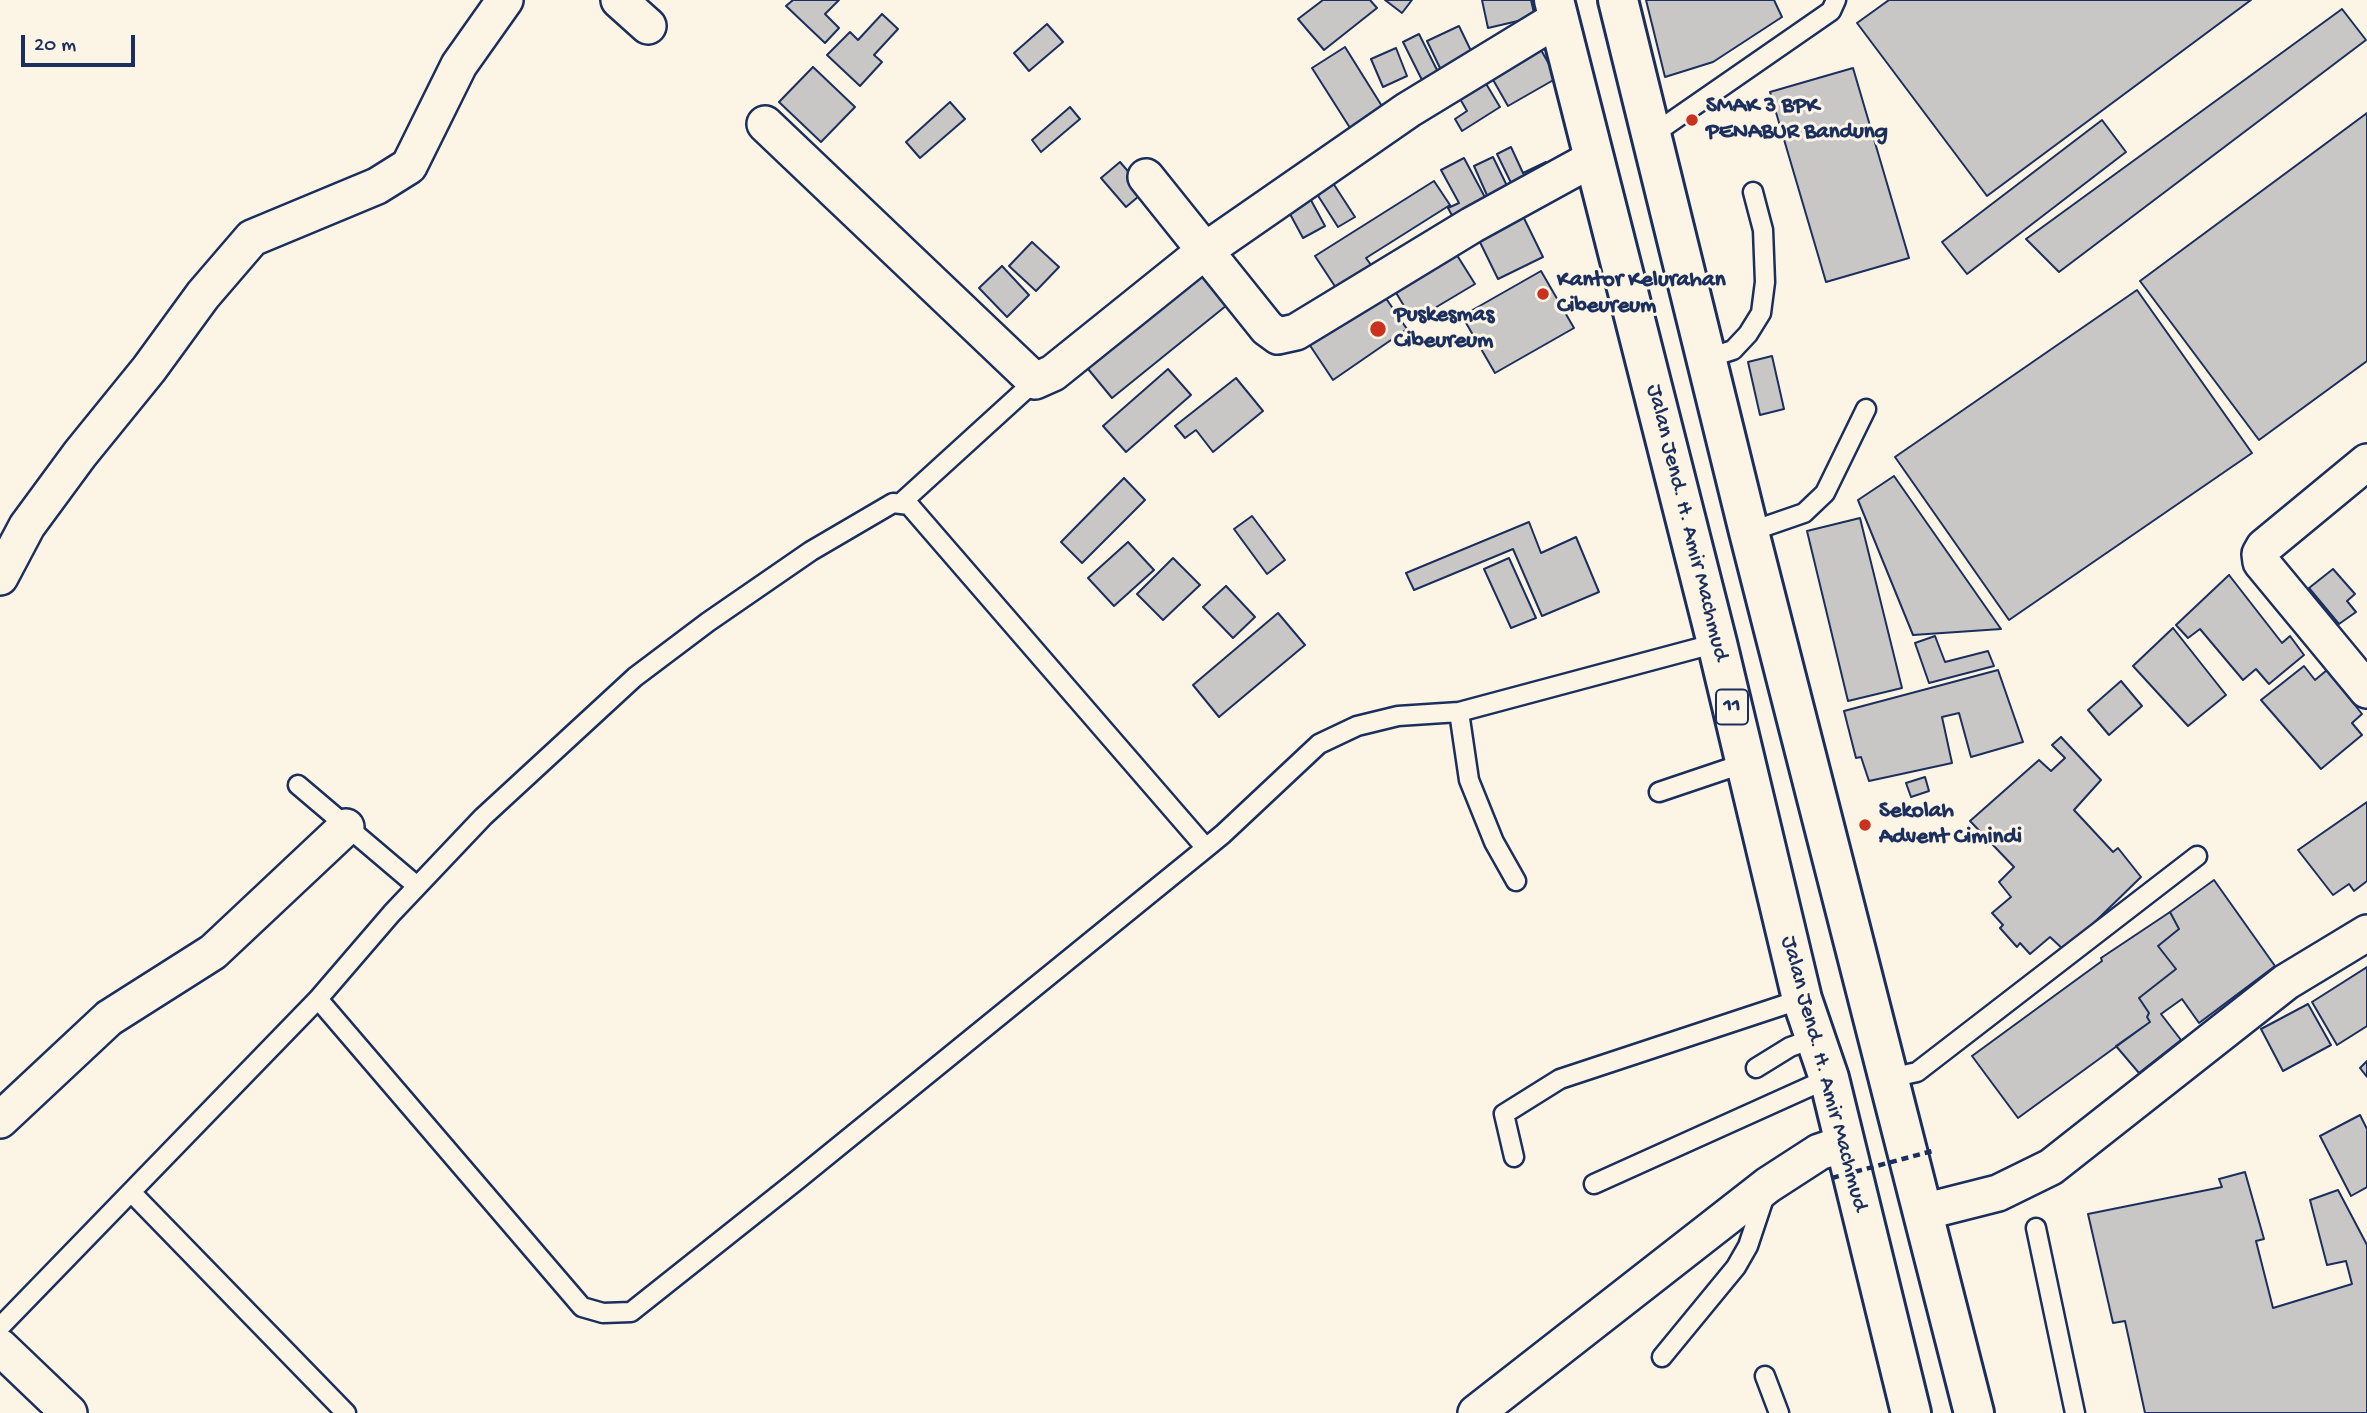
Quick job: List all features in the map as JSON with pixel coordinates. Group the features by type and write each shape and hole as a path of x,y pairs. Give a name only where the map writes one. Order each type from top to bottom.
{"highway":[{"path":"1618,0 1749,532 1974,1413"},
{"name":"Jalan Jend. H. Amir Machmud","path":"1557,9 1717,643 1802,999 1829,1078 1838,1161 1911,1413"}],"street":[{"path":"0,577 27,526 80,454 149,369 203,295 252,238 377,186 409,166 459,65 505,0"},
{"path":"619,0 648,26"},
{"path":"765,124 1035,381 1053,373 1206,250 1557,9"},
{"path":"1146,177 1267,328 1278,336 1296,332 1472,225 1594,158"},
{"path":"2367,462 2264,547 2260,554 2261,562 2367,690"},
{"path":"0,1120 109,1018 213,952 346,827"},
{"path":"1923,1212 1998,1193 2051,1167 2286,982 2367,933"},
{"path":"1476,1413 1768,1185 1819,1152 1838,1161"},
{"path":"0,1347 69,1413"}],"lane":[{"path":"1652,135 1831,11 1836,0"},
{"path":"1708,358 1733,349 1748,334 1761,313 1765,282 1763,230 1753,192"},
{"path":"901,503 1035,381"},
{"path":"1749,532 1804,513 1825,493 1866,409"},
{"path":"0,1327 318,999 417,886 483,817 635,677 708,622 811,551 893,503 909,505 1206,848"},
{"path":"318,999 582,1307 603,1312 631,1312 1206,848 1319,744 1357,726 1398,716 1459,712 1717,643"},
{"path":"1459,712 1469,780 1494,842 1516,881"},
{"path":"1659,792 1745,763"},
{"path":"298,785 417,886"},
{"path":"1890,1078 1917,1072 2197,856"},
{"path":"1514,1157 1504,1114 1560,1079 1802,999"},
{"path":"1756,1068 1790,1047 1815,1038"},
{"path":"1594,1184 1829,1078"},
{"path":"1662,1357 1736,1267 1748,1246 1768,1185"},
{"path":"131,1192 346,1413"},
{"path":"2036,1228 2075,1413"},
{"path":"1765,1376 1779,1413"}],"path":[{"path":"1838,1161 1936,1150"}],"building":[{"path":"793,0 839,0 825,14 839,28 825,43 786,6"},
{"path":"1323,0 1370,0 1377,8 1324,50 1298,19"},
{"path":"1385,0 1412,0 1402,13"},
{"path":"1482,0 1531,0 1535,17 1488,28"},
{"path":"1646,0 1774,0 1782,17 1713,62 1665,77"},
{"path":"1889,0 2251,0 1987,196 1857,23"},
{"path":"2342,9 2366,40 2059,272 2026,239"},
{"path":"882,14 898,29 874,55 882,62 860,86 827,55 850,32 858,40"},
{"path":"1047,24 1063,42 1029,71 1014,53"},
{"path":"1459,26 1473,55 1441,70 1427,41"},
{"path":"1419,34 1443,82 1427,90 1403,42"},
{"path":"1537,43 1557,78 1508,106 1488,71"},
{"path":"1345,47 1385,111 1352,131 1312,68"},
{"path":"1396,48 1407,76 1383,87 1371,59"},
{"path":"813,67 855,107 821,142 779,102"},
{"path":"1853,68 1909,258 1826,282 1770,92"},
{"path":"1485,82 1500,107 1462,131 1455,119 1467,111 1459,97"},
{"path":"950,102 965,119 920,158 906,142"},
{"path":"1070,107 1080,119 1041,152 1032,140"},
{"path":"2367,113 2367,361 2259,440 2140,281"},
{"path":"2102,120 2126,152 1967,274 1942,242"},
{"path":"1511,147 1523,173 1546,162 1552,176 1516,193 1497,154"},
{"path":"1493,157 1510,192 1490,202 1474,166"},
{"path":"1464,158 1488,203 1455,221 1448,208 1459,203 1441,170"},
{"path":"1120,162 1145,191 1126,207 1101,178"},
{"path":"1331,180 1355,217 1338,227 1315,191"},
{"path":"1434,181 1450,205 1366,258 1374,269 1338,291 1315,256"},
{"path":"1306,191 1325,226 1303,238 1284,203"},
{"path":"1519,208 1543,257 1498,279 1474,230"},
{"path":"1032,242 1059,267 1036,291 1009,266"},
{"path":"1450,244 1475,284 1413,321 1389,281"},
{"path":"1199,261 1232,301 1112,398 1079,358"},
{"path":"1002,266 1029,295 1007,317 979,288"},
{"path":"1541,271 1574,328 1495,373 1462,316"},
{"path":"2137,290 2252,453 2009,620 1895,457"},
{"path":"1383,294 1407,329 1333,380 1309,344"},
{"path":"1772,356 1784,409 1760,415 1748,362"},
{"path":"1168,369 1191,395 1126,452 1103,426"},
{"path":"1236,378 1263,411 1213,452 1196,430 1185,438 1175,426"},
{"path":"1894,476 2001,629 1913,635 1858,500"},
{"path":"1124,478 1145,500 1082,563 1061,542"},
{"path":"1252,516 1285,560 1267,574 1234,529"},
{"path":"1860,518 1902,688 1848,701 1807,531"},
{"path":"1529,522 1541,553 1576,537 1599,592 1542,616 1513,549 1414,590 1406,573"},
{"path":"1128,542 1154,570 1114,606 1088,578"},
{"path":"1173,558 1200,585 1163,620 1137,594"},
{"path":"1509,558 1536,618 1511,628 1484,569"},
{"path":"2333,569 2355,594 2347,601 2356,612 2339,624 2309,588"},
{"path":"2229,575 2282,643 2290,636 2304,655 2269,684 2256,669 2243,680 2200,629 2188,638 2176,625"},
{"path":"1226,586 1255,617 1233,638 1203,607"},
{"path":"1278,613 1305,645 1219,717 1193,685"},
{"path":"2173,628 2226,695 2188,726 2133,666"},
{"path":"1935,636 1945,662 1988,651 1994,666 1929,683 1915,643"},
{"path":"2304,666 2315,680 2327,670 2362,714 2352,723 2362,735 2321,769 2261,700"},
{"path":"1998,670 2023,742 1971,757 1959,713 1942,717 1952,763 1869,781 1861,757 1856,758 1844,711"},
{"path":"2121,681 2142,706 2109,735 2088,710"},
{"path":"2061,737 2101,780 2074,810 2113,852 2118,848 2141,877 2065,951 2050,937 2030,954 2020,943 2017,947 2000,928 2003,925 1992,913 2011,897 1999,882 2014,867 1970,821 2039,760 2051,771 2065,758 2052,745"},
{"path":"1925,777 1929,791 1911,797 1906,783"},
{"path":"2367,802 2367,881 2354,891 2349,884 2333,895 2298,850"},
{"path":"2214,880 2275,966 2199,1023 2182,999 2161,1014 2181,1040 2139,1073 2116,1046 2150,1022 2147,1017 2149,1013 2139,998 2176,969 2158,946 2179,929 2170,912"},
{"path":"2170,912 2179,929 2158,946 2176,969 2139,998 2149,1013 2147,1017 2150,1022 2018,1118 1972,1056 2102,961 2101,958"},
{"path":"2367,967 2367,1026 2337,1045 2312,1002"},
{"path":"2308,1004 2331,1045 2283,1071 2261,1029"},
{"path":"2367,1061 2367,1077 2360,1068"},
{"path":"2360,1115 2367,1129 2367,1187 2351,1196 2320,1136"},
{"path":"2245,1172 2264,1239 2256,1241 2273,1308 2352,1284 2346,1261 2327,1265 2310,1200 2338,1190 2367,1245 2367,1413 2145,1413 2125,1321 2113,1323 2088,1214 2222,1187 2219,1179"}],"place":[{"name":"SMAK 3 BPK PENABUR Bandung","path":"1692,120"},
{"name":"Kantor Kelurahan Cibeureum","path":"1543,294"},
{"name":"Puskesmas Cibeureum","path":"1378,329"},
{"name":"Sekolah Advent Cimindi","path":"1865,825"}]}
